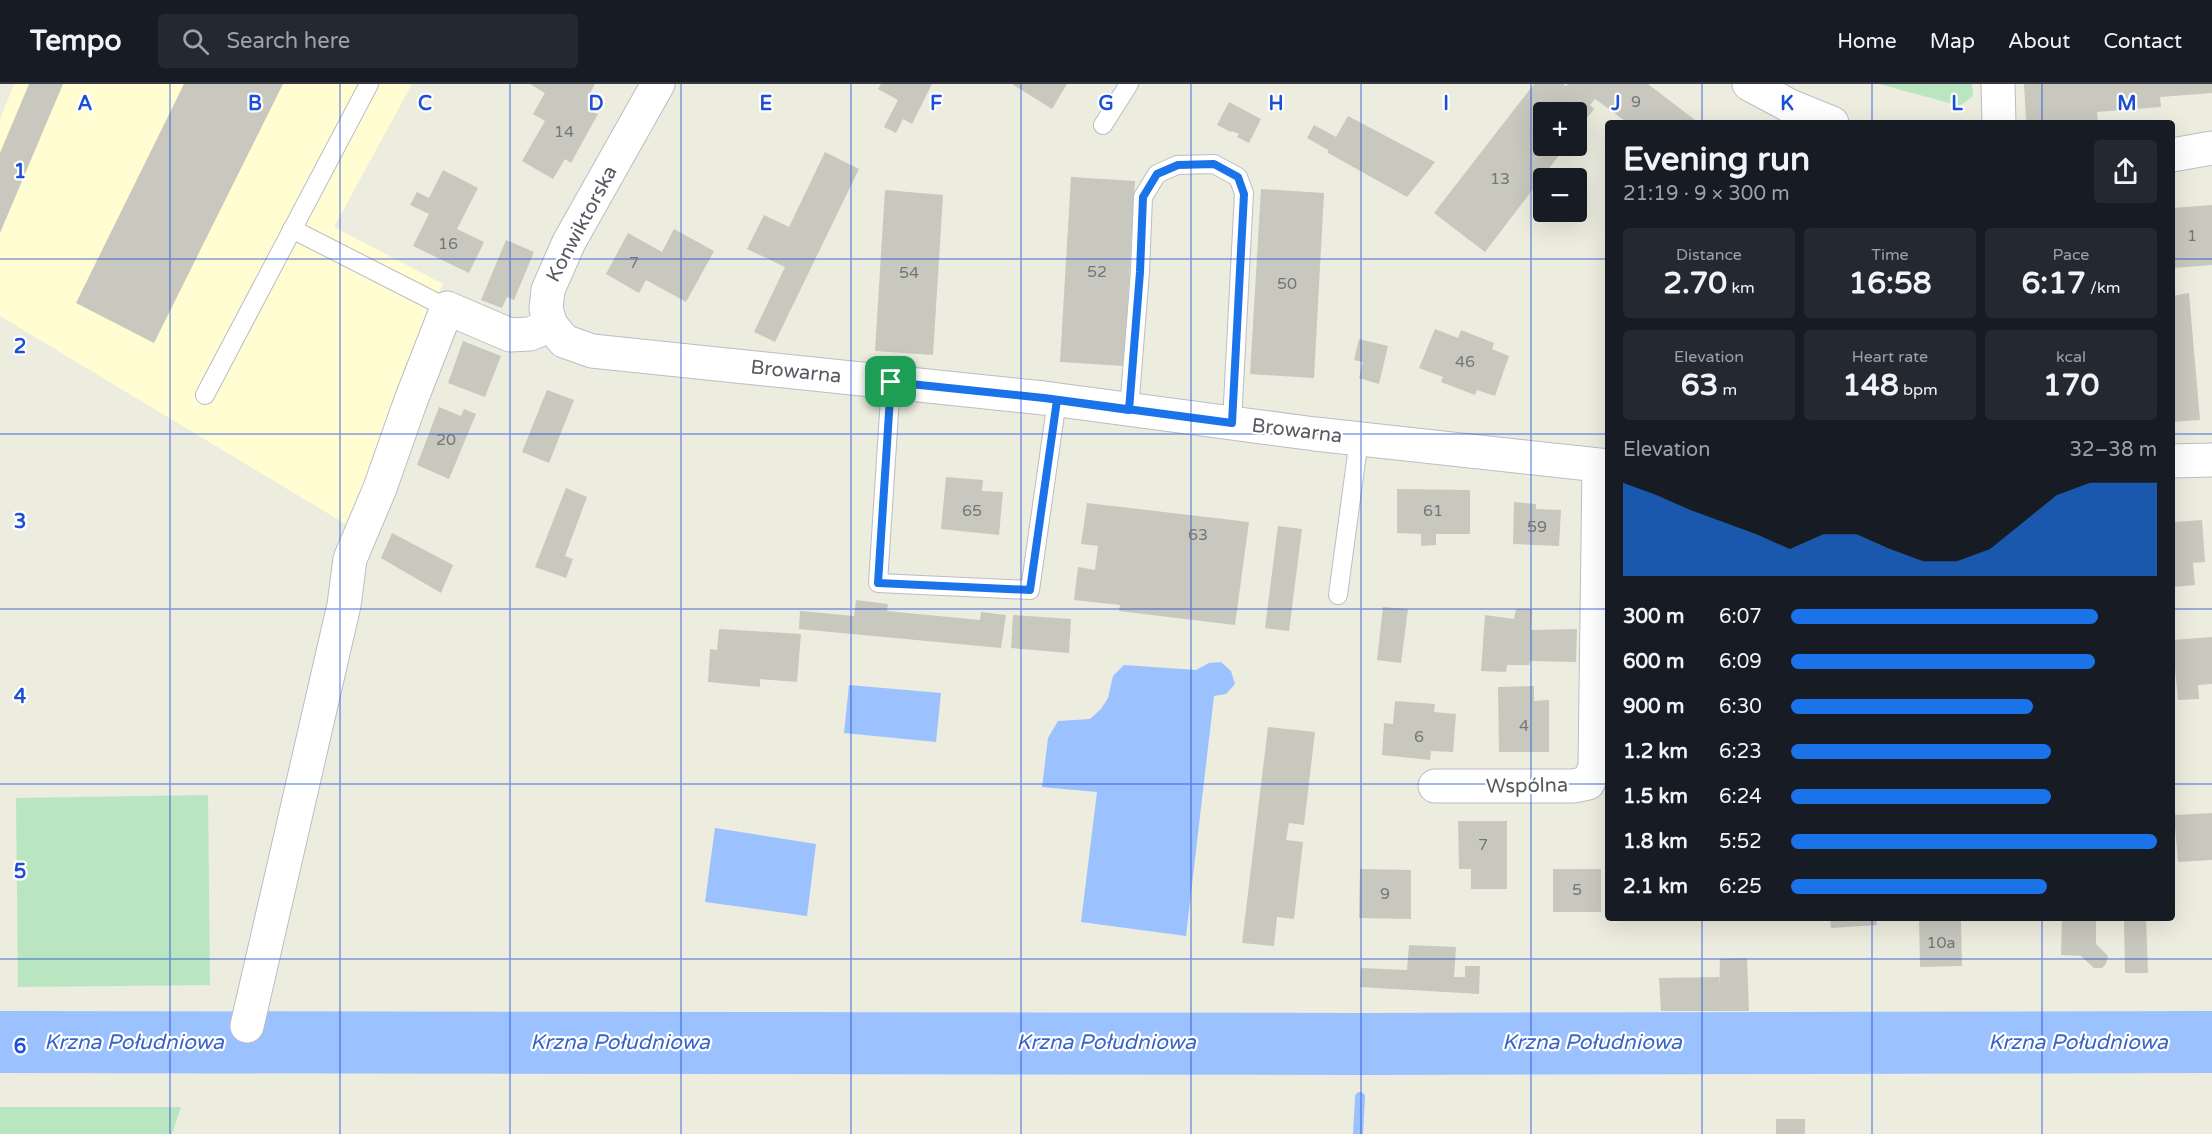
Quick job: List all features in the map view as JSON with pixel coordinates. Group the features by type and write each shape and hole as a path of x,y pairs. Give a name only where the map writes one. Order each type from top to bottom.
{"street":[{"name":"Konwiktorska","path":"551,326 546,309 548,290 554,273 658,84"},
{"path":"1749,84 1790,106 1825,120"},
{"path":"1998,84 1999,120"},
{"path":"2175,154 2212,148"},
{"path":"247,1026 344,605 350,559 380,488 447,308 510,335 530,334 551,326"},
{"name":"Browarna","path":"551,326 564,341 592,351 1057,400 1359,439 1604,466"},
{"path":"2175,461 2212,460"},
{"name":"Wspólna","path":"1436,786 1573,786 1588,783 1595,767 1604,466"}],"lane":[{"path":"205,394 369,84"},
{"path":"1103,125 1129,84"},
{"path":"1129,410 1140,272 1143,197 1157,174 1178,165 1214,164 1238,177 1244,194 1232,423"},
{"path":"292,229 447,308"},
{"path":"891,382 878,583 1030,590 1057,400"},
{"path":"1338,595 1359,439"}],"shaded area":[{"path":"14,84 412,84 334,227 443,284 347,525 0,316 0,119"}],"green space":[{"path":"1879,84 1972,84 1973,96 1960,106"},
{"path":"208,795 210,985 18,987 16,798"},
{"path":"0,1107 181,1107 172,1134 0,1134"}],"water":[{"path":"1221,662 1231,671 1235,684 1226,694 1214,696 1186,936 1081,922 1097,792 1042,787 1048,738 1058,721 1090,719 1101,709 1108,698 1113,676 1124,665 1196,670 1209,663"},
{"path":"849,685 941,693 936,742 844,733"},
{"path":"715,828 816,844 807,916 705,902"}],"building":[{"path":"29,84 63,84 0,233 0,153"},
{"path":"184,84 283,84 154,343 76,303"},
{"path":"530,84 595,84 587,99 594,103 590,110 598,114 571,163 565,159 553,179 522,161 545,121 533,114 545,93"},
{"path":"881,84 932,84 912,124 903,119 896,133 884,127 898,100 878,89"},
{"path":"1012,84 1067,84 1052,109"},
{"path":"1534,84 1563,84 1566,86 1568,84 1648,84 1695,120 1624,120 1595,99 1590,105 1594,109 1587,118 1587,102 1533,102 1533,156 1558,156 1549,168 1533,168 1533,189 1485,252 1434,213"},
{"path":"2024,84 2212,84 2212,93 2160,97 2161,107 2097,112 2098,120 2026,119"},
{"path":"1229,102 1261,119 1249,143 1237,137 1239,134 1217,125"},
{"path":"1348,116 1435,162 1407,197 1328,153 1328,150 1307,138 1314,125 1336,137"},
{"path":"825,152 859,169 775,342 754,332 785,267 747,249 764,215 789,227"},
{"path":"443,170 478,188 457,229 484,242 469,273 413,246 429,214 410,205 417,192 429,198"},
{"path":"1071,177 1135,181 1124,366 1060,362"},
{"path":"1261,189 1324,193 1314,378 1250,374"},
{"path":"885,190 943,195 933,355 875,351"},
{"path":"2212,205 2212,265 2175,268 2175,208"},
{"path":"674,229 714,251 686,302 646,280 639,293 606,274 628,233 662,252"},
{"path":"506,240 534,252 514,300 507,297 502,308 481,300"},
{"path":"2189,293 2200,420 2175,422 2175,295"},
{"path":"1435,329 1458,338 1461,330 1494,343 1492,349 1509,356 1495,396 1477,390 1475,395 1441,382 1443,377 1419,368"},
{"path":"1359,339 1388,346 1379,384 1359,378 1363,362 1354,360"},
{"path":"463,341 501,356 485,397 448,383"},
{"path":"547,390 574,400 549,463 522,452"},
{"path":"439,407 461,416 464,409 476,414 449,479 417,465"},
{"path":"946,477 983,480 982,491 1003,492 999,535 941,529"},
{"path":"566,488 587,497 565,556 573,559 566,578 535,567"},
{"path":"1397,489 1470,490 1470,534 1436,534 1436,545 1421,546 1421,534 1397,533"},
{"path":"1514,502 1536,504 1536,509 1561,510 1559,546 1513,544"},
{"path":"1087,503 1249,522 1235,625 1119,611 1120,605 1074,600 1078,567 1095,570 1098,546 1081,544"},
{"path":"2202,520 2205,562 2193,563 2195,585 2175,587 2175,522"},
{"path":"1278,526 1302,529 1289,631 1265,628"},
{"path":"392,533 453,565 441,593 381,558"},
{"path":"856,600 888,604 887,611 980,620 981,612 1006,615 1001,648 799,629 800,611 854,616"},
{"path":"1383,607 1408,609 1401,663 1377,660"},
{"path":"1516,609 1532,609 1531,630 1577,629 1576,662 1530,661 1529,665 1507,665 1506,672 1481,671 1485,615 1514,619"},
{"path":"1013,615 1071,619 1069,653 1011,648"},
{"path":"719,629 801,634 797,682 760,679 760,687 708,682 710,649 717,650"},
{"path":"2212,637 2212,684 2198,685 2199,699 2178,700 2175,640"},
{"path":"1534,686 1534,701 1549,700 1549,752 1499,752 1498,687"},
{"path":"1395,701 1435,704 1434,712 1456,714 1453,752 1431,751 1430,760 1382,755 1384,723 1393,724"},
{"path":"1268,727 1315,732 1304,825 1289,823 1286,840 1303,842 1294,919 1277,917 1274,946 1242,943"},
{"path":"2212,813 2212,860 2178,862 2175,815"},
{"path":"1458,821 1507,821 1507,889 1471,889 1471,869 1459,869"},
{"path":"1360,869 1411,870 1411,919 1359,918"},
{"path":"1553,869 1601,869 1601,912 1553,912"},
{"path":"1830,921 1876,921 1877,925 1831,928"},
{"path":"1919,921 1961,921 1962,966 1920,967"},
{"path":"2062,921 2096,921 2096,944 2108,956 2102,968 2094,968 2081,956 2061,955"},
{"path":"2124,921 2146,921 2148,973 2125,973"},
{"path":"1409,945 1456,947 1454,977 1465,977 1465,966 1480,966 1479,994 1360,987 1361,968 1407,970"},
{"path":"1747,958 1749,1011 1661,1011 1659,978 1719,977 1719,990 1720,959"},
{"path":"1776,1119 1805,1119 1805,1134 1776,1134"}],"waterway":[{"name":"Krzna Południowa","path":"0,1042 1362,1044 2212,1042"},
{"path":"1361,1055 1362,1044"},
{"path":"1358,1134 1360,1097"}],"route":[{"path":"891,382 878,583 1030,590 1057,400 1129,410 1140,272 1143,197 1157,174 1178,165 1214,164 1238,177 1244,194 1242,270 1232,423 1129,410 1044,398 891,382"}]}
